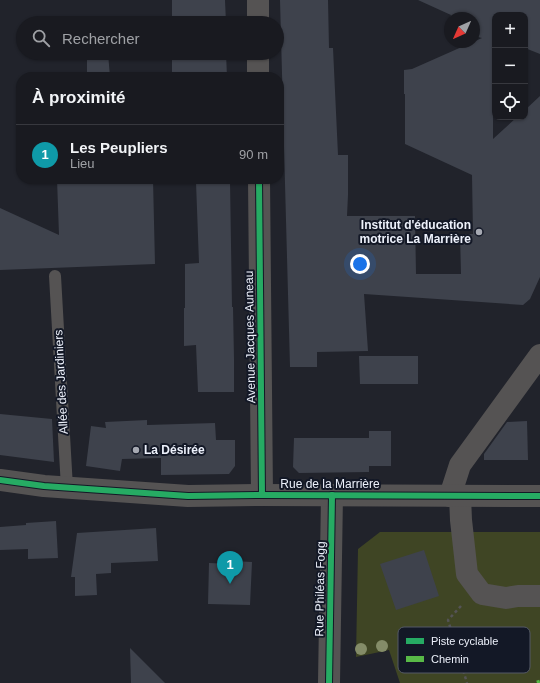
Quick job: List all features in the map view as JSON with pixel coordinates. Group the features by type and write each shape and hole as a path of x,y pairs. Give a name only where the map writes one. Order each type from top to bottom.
{"street":[{"path":"258,0 258,16"},
{"path":"258,60 258,72"},
{"name":"Avenue Jacques Auneau","path":"259,184 262,495"},
{"path":"540,355 460,465 455,496 461,520 467,574 482,594 506,598 518,596 540,596"},
{"name":"Rue de la Marrière","path":"0,480 67,488 188,496 540,496"},
{"name":"Rue Philéas Fogg","path":"329,683 332,495"}],"lane":[{"name":"Allée des Jardiniers","path":"55,276 67,488"}],"path":[{"path":"450,627 448,620 477,587"},
{"path":"464,673 467,683"}],"green space":[{"path":"380,532 540,532 540,683 400,683 389,650 356,657 358,549"}],"building":[{"path":"172,0 225,0 226,16 172,16"},
{"path":"280,0 328,0 329,48 333,48 338,155 348,155 347,216 415,216 416,274 461,274 460,234 473,234 472,175 405,144 404,70 412,69 459,48 480,48 480,39 482,38 480,38 480,12 444,12 418,0 540,0 540,54 528,49 528,12 492,12 493,139 514,120 528,120 528,107 540,96 540,277 530,299 523,305 364,294 368,351 317,352 317,367 290,367 284,147 284,72 282,72 282,60 284,60 284,16 280,16"},
{"path":"87,60 109,60 110,72 87,72"},
{"path":"172,60 226,60 227,72 172,72"},
{"path":"57,184 153,184 155,264 0,270 0,208 59,235"},
{"path":"196,184 230,184 234,392 198,392 196,345 184,346 185,264 199,263"},
{"path":"359,356 418,356 418,384 360,384"},
{"path":"0,414 52,419 54,462 0,455"},
{"path":"147,420 147,425 215,423 216,440 235,440 235,466 229,474 161,475 161,458 122,459 120,471 86,466 91,426 106,428 105,422"},
{"path":"527,421 528,460 484,460 484,454 507,422"},
{"path":"369,431 391,431 391,466 369,466 369,472 299,473 293,467 294,438 369,438"},
{"path":"56,521 58,558 28,559 28,549 0,550 0,527 26,525 26,523"},
{"path":"156,528 158,561 111,563 111,573 96,574 97,595 75,596 75,577 71,577 77,533"},
{"path":"424,550 439,596 396,610 380,564"},
{"path":"232,561 252,562 250,605 208,604 209,563 232,564"},
{"path":"130,648 165,683 131,683"}],"cycle path":[{"path":"259,184 262,495"},
{"path":"0,480 44,486 188,496 540,496"},
{"path":"329,683 332,495"}],"place":[{"name":"Institut d'éducation motrice La Marrière","path":"479,232"},
{"name":"La Désirée","path":"136,450"},
{"name":"Les Peupliers","path":"230,584"}]}
